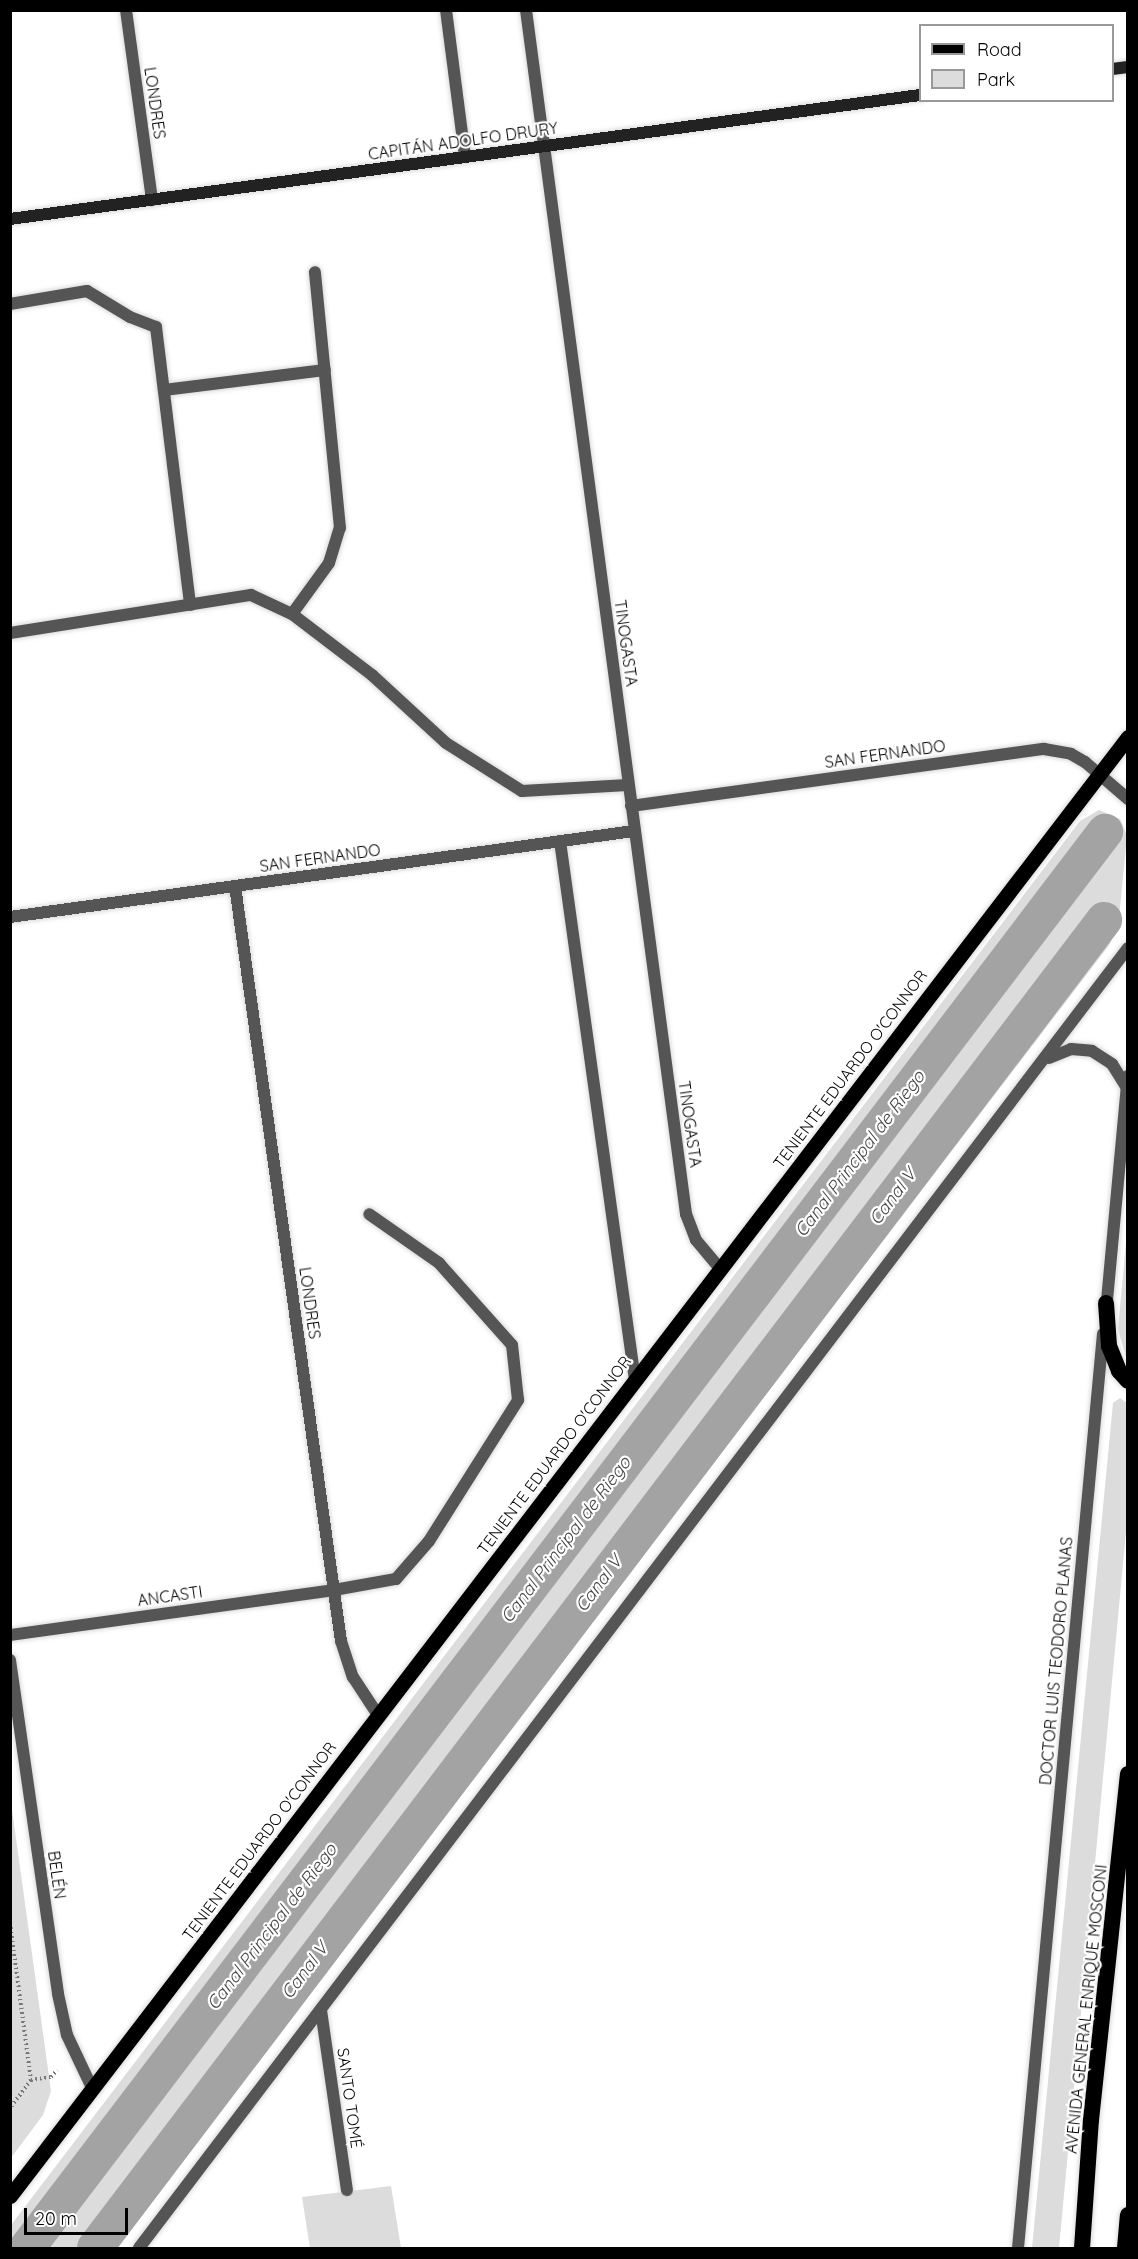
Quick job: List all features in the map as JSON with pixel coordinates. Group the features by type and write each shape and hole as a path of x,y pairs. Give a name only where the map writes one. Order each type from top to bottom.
{"highway":[{"path":"1106,1304 1109,1346 1119,1371 1128,1381"},
{"name":"AVENIDA GENERAL ENRIQUE MOSCONI","path":"1082,2248 1091,2120 1128,1774"},
{"path":"1125,2248 1128,2215"}],"main road":[{"name":"CAPITÁN ADOLFO DRURY","path":"10,219 919,95"},
{"name":"TENIENTE EDUARDO O'CONNOR","path":"10,2196 1128,737"}],"street":[{"name":"LONDRES","path":"126,10 152,200"},
{"path":"446,10 465,157"},
{"name":"TINOGASTA","path":"526,10 686,1214 696,1240 720,1269"},
{"path":"292,614 328,563 340,528 315,272"},
{"path":"10,304 87,291 130,317 156,327 190,605"},
{"path":"164,390 325,370"},
{"path":"10,633 251,595 292,614 372,675 447,743 522,791 628,785"},
{"name":"SAN FERNANDO","path":"631,806 1030,750 1071,754 1099,773 1128,799"},
{"name":"SAN FERNANDO","path":"10,917 634,831"},
{"path":"560,841 635,1380"},
{"name":"LONDRES","path":"235,886 345,1659 361,1693 378,1715"},
{"path":"139,2248 1128,948"},
{"path":"1045,1060 1071,1049 1092,1051 1112,1064 1127,1082"},
{"name":"DOCTOR LUIS TEODORO PLANAS","path":"1018,2248 1127,1082"},
{"name":"ANCASTI","path":"10,1635 334,1590 396,1579 429,1541 519,1400 512,1345 439,1263 369,1214"},
{"name":"BELÉN","path":"10,1660 57,1994 67,2035 92,2088"},
{"name":"SANTO TOMÉ","path":"321,2010 347,2190"}],"path":[{"path":"10,1923 31,2080 10,2108"}],"green space":[{"path":"1099,810 1120,819 1127,836 1119,918 1110,944 113,2248 11,2248 11,2225 1080,821"},
{"path":"1127,1232 1127,1361 1118,1329"},
{"path":"1120,1398 1127,1403 1127,1521 1059,2248 1032,2248 1113,1403"},
{"path":"10,1795 51,2091 43,2115 11,2158"},
{"path":"391,2186 401,2248 310,2248 302,2197"}],"waterway":[{"name":"Canal Principal de Riego","path":"27,2248 1105,832"},
{"name":"Canal V","path":"95,2248 1104,920"}]}
